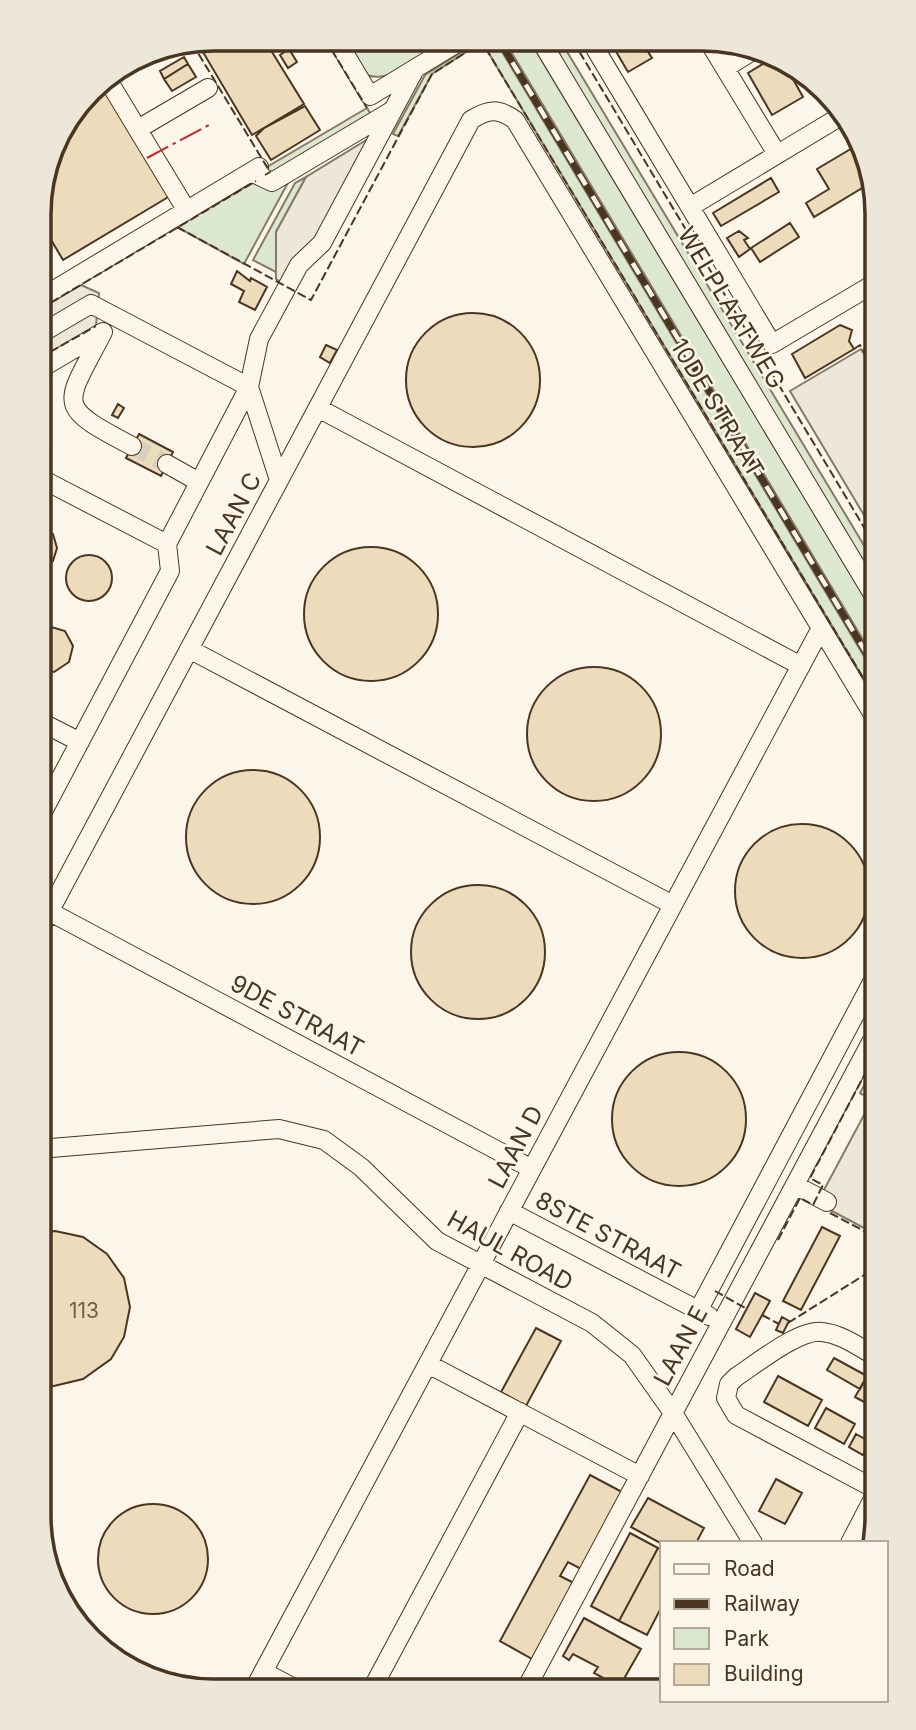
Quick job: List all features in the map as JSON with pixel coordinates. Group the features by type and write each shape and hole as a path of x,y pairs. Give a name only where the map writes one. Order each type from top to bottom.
{"street":[{"path":"343,51 370,96 441,51"},
{"name":"WELPLAATWEG","path":"547,51 865,581"},
{"path":"597,51 772,344 865,289"},
{"path":"715,51 776,154"},
{"path":"725,68 744,56"},
{"path":"51,797 170,571 167,544 249,387 259,339 299,265 322,243 415,69"},
{"path":"112,86 187,211"},
{"path":"138,129 208,88"},
{"path":"51,292 255,170 272,182 394,109"},
{"name":"LAAN C","path":"51,896 189,649 471,120 486,110 504,112 515,120"},
{"path":"690,207 835,119"},
{"name":"10DE STRAAT","path":"515,120 865,702"},
{"path":"51,328 91,304 249,387 279,480"},
{"path":"112,316 73,391 74,408 86,422 132,446"},
{"path":"51,363 103,332"},
{"path":"318,408 801,666"},
{"path":"167,464 199,482"},
{"path":"51,484 167,544"},
{"name":"LAAN D","path":"260,1679 479,1263 821,628"},
{"path":"189,649 673,905"},
{"path":"51,727 80,743"},
{"name":"9DE STRAAT","path":"51,913 532,1169"},
{"path":"698,1311 865,996"},
{"name":"LAAN E","path":"531,1679 865,1054"},
{"name":"HAUL ROAD","path":"51,1148 279,1129 324,1140 342,1151 426,1233 592,1323 632,1356 673,1413 752,1541"},
{"path":"795,1185 827,1202"},
{"name":"8STE STRAAT","path":"509,1211 721,1323"},
{"path":"865,1351 836,1335 819,1331 804,1335 729,1384 726,1398 736,1415 865,1484"},
{"path":"428,1364 640,1476"},
{"path":"378,1679 520,1412"},
{"path":"851,1541 865,1514"},
{"path":"264,1672 277,1679"}],"green space":[{"path":"353,51 430,51 394,73 376,77 367,75"},
{"path":"463,51 468,51 432,74 398,136 393,134 425,75"},
{"path":"487,51 502,51 865,658 865,681"},
{"path":"511,51 536,51 865,598 865,643"},
{"path":"561,51 567,51 865,547 865,564 559,55"},
{"path":"367,108 372,116 269,177 267,167"},
{"path":"306,177 276,232 276,272 253,260 295,183"},
{"path":"290,179 244,264 177,227 254,182"}],"shaded area":[{"path":"368,139 316,239 281,282 276,279 276,232 306,177"},
{"path":"81,285 99,293 96,326 51,353 51,303"},
{"path":"861,349 865,356 865,517 790,391"},
{"path":"865,1084 865,1096 860,1093"},
{"path":"865,1113 865,1229 817,1203"}],"building":[{"path":"202,51 271,51 304,104 252,135"},
{"path":"290,51 297,62 288,68 280,55"},
{"path":"616,51 647,51 652,58 628,72"},
{"path":"184,57 188,64 164,79 160,71"},
{"path":"764,63 792,78 803,97 772,115 748,73"},
{"path":"188,64 196,77 172,91 164,79"},
{"path":"106,91 170,196 63,260 51,240 52,192 56,171 63,151 84,114"},
{"path":"305,106 320,130 271,160 256,136 264,128"},
{"path":"851,149 863,187 814,217 806,203 829,189 817,169"},
{"path":"771,178 779,192 721,226 713,213"},
{"path":"790,223 799,237 760,262 751,248"},
{"path":"739,231 748,238 744,240 750,249 739,257 727,238"},
{"path":"237,271 250,281 251,278 267,287 255,310 239,302 244,291 231,284"},
{"path":"473,313 499,318 521,332 535,354 540,380 535,406 521,428 499,442 473,447 447,442 425,428 411,406 406,380 411,354 425,332 447,318"},
{"path":"840,325 852,330 849,341 854,349 805,378 792,354"},
{"path":"326,345 337,350 330,363 320,357"},
{"path":"118,404 124,408 118,418 112,415"},
{"path":"139,434 173,452 161,476 126,458"},
{"path":"51,532 57,548 51,563"},
{"path":"371,547 397,552 419,566 433,588 438,614 433,640 419,662 397,676 371,681 345,676 323,662 309,640 304,614 309,588 323,566 345,552"},
{"path":"89,555 105,562 112,578 105,594 89,601 73,594 66,578 73,562"},
{"path":"51,627 65,631 73,646 69,662 51,671"},
{"path":"594,667 620,672 642,686 656,708 661,734 656,760 642,782 620,796 594,801 568,796 546,782 532,760 527,734 532,708 546,686 568,672"},
{"path":"253,770 279,775 301,789 315,811 320,837 315,863 301,885 279,899 253,904 227,899 205,885 191,863 186,837 191,811 205,789 227,775"},
{"path":"802,824 828,829 850,843 864,865 864,917 850,939 828,953 802,958 776,953 754,939 740,917 735,891 740,865 754,843 776,829"},
{"path":"478,885 504,890 526,904 540,926 545,952 540,978 526,1000 504,1014 478,1019 452,1014 430,1000 416,978 411,952 416,926 430,904 452,890"},
{"path":"679,1052 705,1057 727,1071 741,1093 746,1119 741,1145 727,1167 705,1181 679,1186 653,1181 631,1167 617,1145 612,1119 617,1093 631,1071 653,1057"},
{"path":"822,1227 840,1236 801,1310 783,1301"},
{"path":"51,1232 83,1237 107,1254 124,1278 130,1307 124,1337 111,1359 83,1379 54,1386 51,1386"},
{"path":"755,1293 770,1301 750,1337 736,1329"},
{"path":"782,1317 789,1321 783,1333 776,1330"},
{"path":"536,1328 561,1341 526,1406 501,1392"},
{"path":"834,1358 865,1375 865,1380 860,1389 827,1370"},
{"path":"778,1376 822,1400 808,1426 764,1402"},
{"path":"865,1380 865,1402 855,1397"},
{"path":"826,1408 855,1424 844,1444 815,1428"},
{"path":"856,1434 865,1439 863,1455 849,1447"},
{"path":"590,1475 622,1492 581,1569 568,1562 560,1576 574,1583 532,1659 500,1641"},
{"path":"776,1479 802,1493 785,1524 759,1511"},
{"path":"648,1498 704,1528 697,1541 660,1543 631,1527"},
{"path":"153,1504 174,1508 192,1520 204,1538 208,1559 204,1580 192,1598 174,1610 153,1614 132,1610 114,1598 102,1580 98,1559 102,1538 114,1520 132,1508"},
{"path":"630,1533 658,1548 619,1621 591,1606"},
{"path":"658,1548 660,1549 660,1610 647,1635 619,1621"},
{"path":"584,1618 641,1649 624,1679 605,1679 594,1673 598,1667 573,1654 569,1660 563,1656"}],"tunnel":[{"path":"132,446 167,464"}],"railway":[{"path":"506,51 865,651"}],"fence":[{"path":"332,51 367,108"},
{"path":"177,227 311,300 432,74 468,51"},
{"path":"487,51 865,681"},
{"path":"579,51 865,529"},
{"path":"197,52 270,172 265,175"},
{"path":"51,302 256,181"},
{"path":"51,351 96,326"},
{"path":"854,349 860,345 865,353"},
{"path":"778,1240 800,1198 813,1205 823,1185 810,1178 865,1074"},
{"path":"830,1213 865,1232"},
{"path":"788,1323 865,1275"},
{"path":"715,1291 747,1309"},
{"path":"762,1315 779,1324"}],"power":[{"path":"147,158 209,125"}]}
